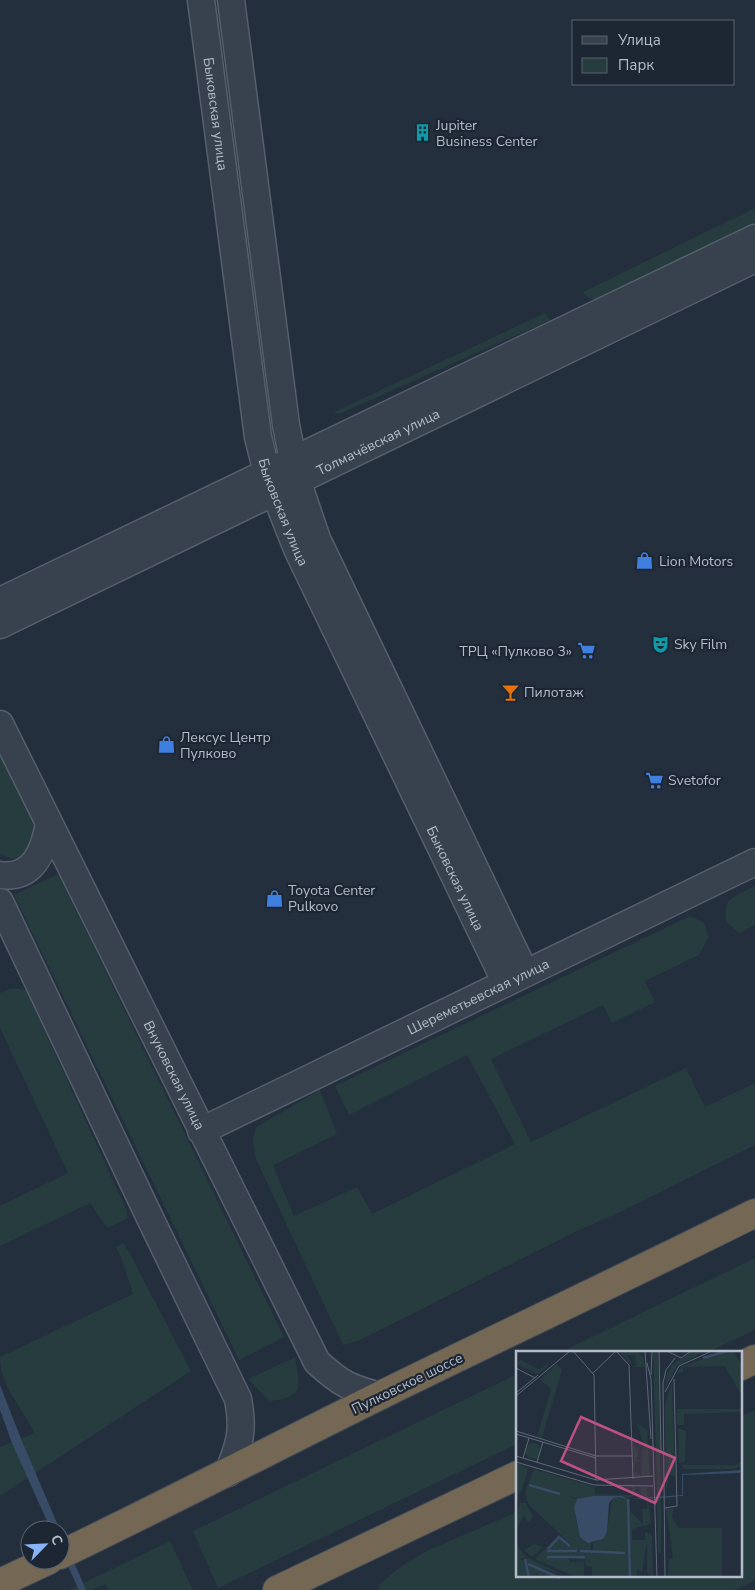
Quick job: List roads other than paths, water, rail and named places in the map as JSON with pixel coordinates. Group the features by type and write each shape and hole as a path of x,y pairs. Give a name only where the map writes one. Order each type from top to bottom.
{"highway":[{"name":"Пулковское шоссе","path":"70,1549 755,1213"},
{"path":"277,1590 516,1476"},
{"path":"0,1584 29,1570"}],"street":[{"name":"Быковская улица","path":"201,0 257,427 270,482 297,549 515,978"},
{"name":"Быковская улица","path":"231,0 286,425 295,470 317,539 515,978"},
{"name":"Толмачёвская улица","path":"295,470 755,238"},
{"name":"Толмачёвская улица","path":"0,601 270,482 755,259"},
{"name":"Толмачёвская улица","path":"0,624 270,482"},
{"name":"Внуковская улица","path":"0,724 317,1362 336,1380 353,1389 380,1396"},
{"path":"0,875 7,876 21,873 33,865 42,853 49,824"},
{"name":"Шереметьевская улица","path":"201,1131 755,862"},
{"path":"0,902 238,1399 242,1420 239,1445 228,1473"}],"water":[{"path":"0,1385 56,1520 47,1520 12,1443 0,1410"},
{"path":"70,1553 86,1590 79,1590 70,1570"}],"place":[{"name":"Jupiter Business Center","path":"422,133"},
{"name":"Lion Motors","path":"645,561"},
{"name":"Sky Film","path":"660,644"},
{"name":"ТРЦ «Пулково 3»","path":"586,651"},
{"name":"Пилотаж","path":"510,692"},
{"name":"Лексус Центр Пулково","path":"166,745"},
{"name":"Svetofor","path":"654,780"},
{"name":"Toyota Center Pulkovo","path":"274,898"}]}
